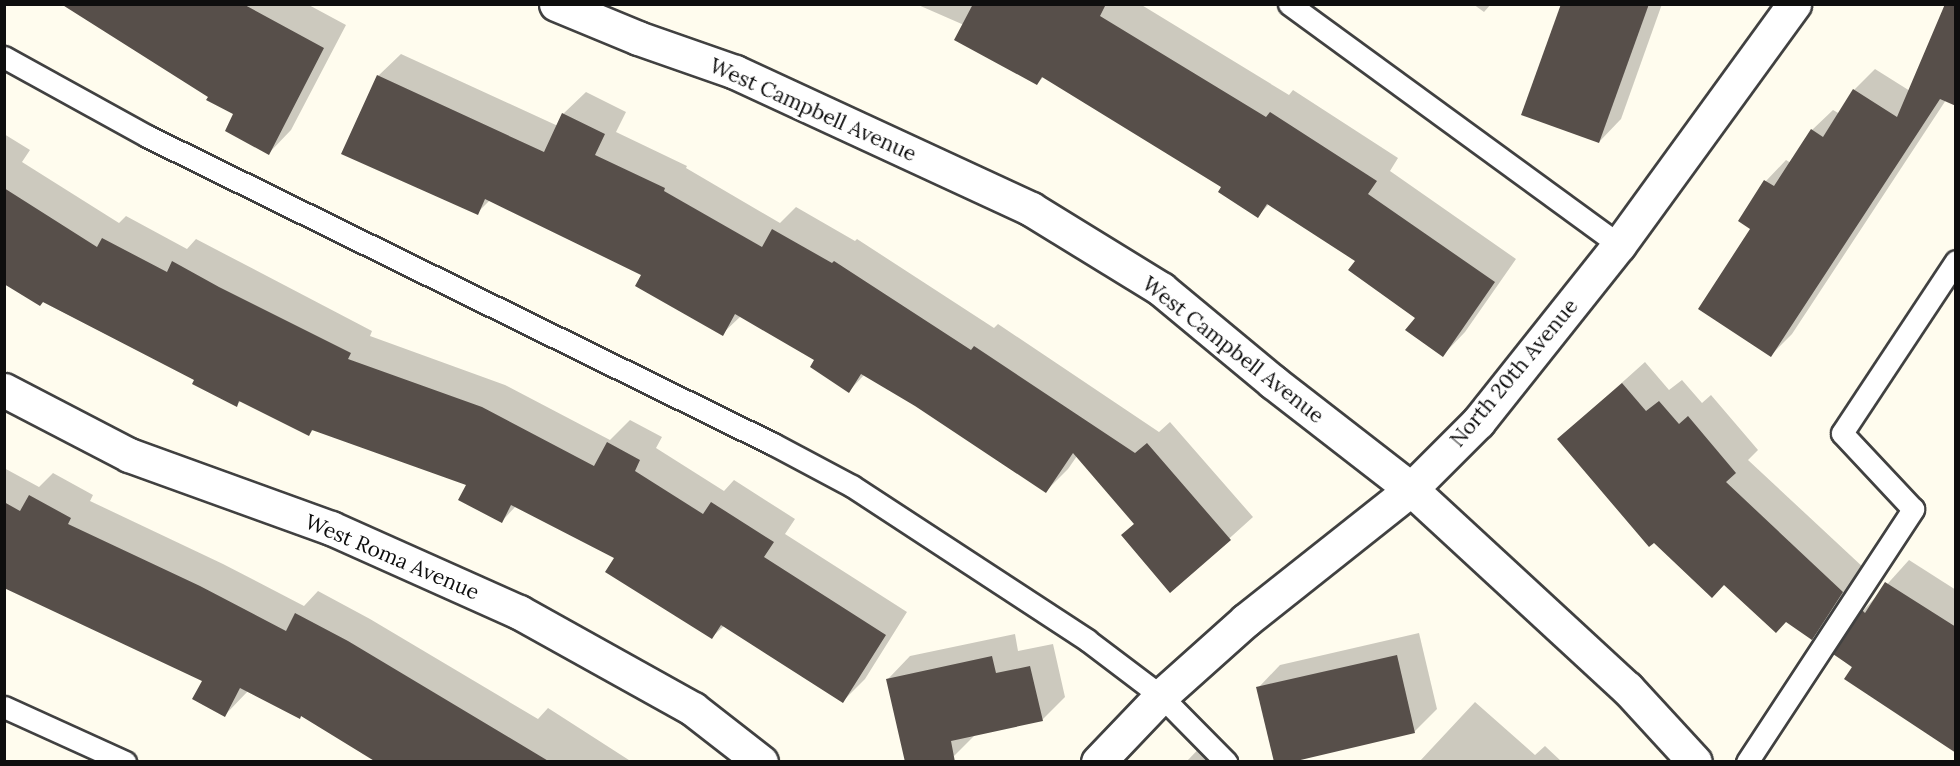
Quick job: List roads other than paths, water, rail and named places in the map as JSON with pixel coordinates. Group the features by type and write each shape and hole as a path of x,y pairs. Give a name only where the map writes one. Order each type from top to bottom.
{"street":[{"name":"West Campbell Avenue","path":"556,4 639,38 735,72 1031,209 1161,289 1272,382 1411,489 1627,688 1695,762"},
{"name":"North 20th Avenue","path":"1098,762 1161,696 1246,620 1411,489 1478,422 1619,245 1794,4"},
{"name":"West Roma Avenue","path":"4,390 129,455 331,528 519,612 693,709 761,762"}],"lane":[{"path":"1289,4 1619,245"},
{"path":"4,57 147,136 773,444 852,486 1087,640 1161,696 1226,762"},
{"path":"1747,762 1913,509 1842,433 1956,261"},
{"path":"4,707 125,762"}]}
